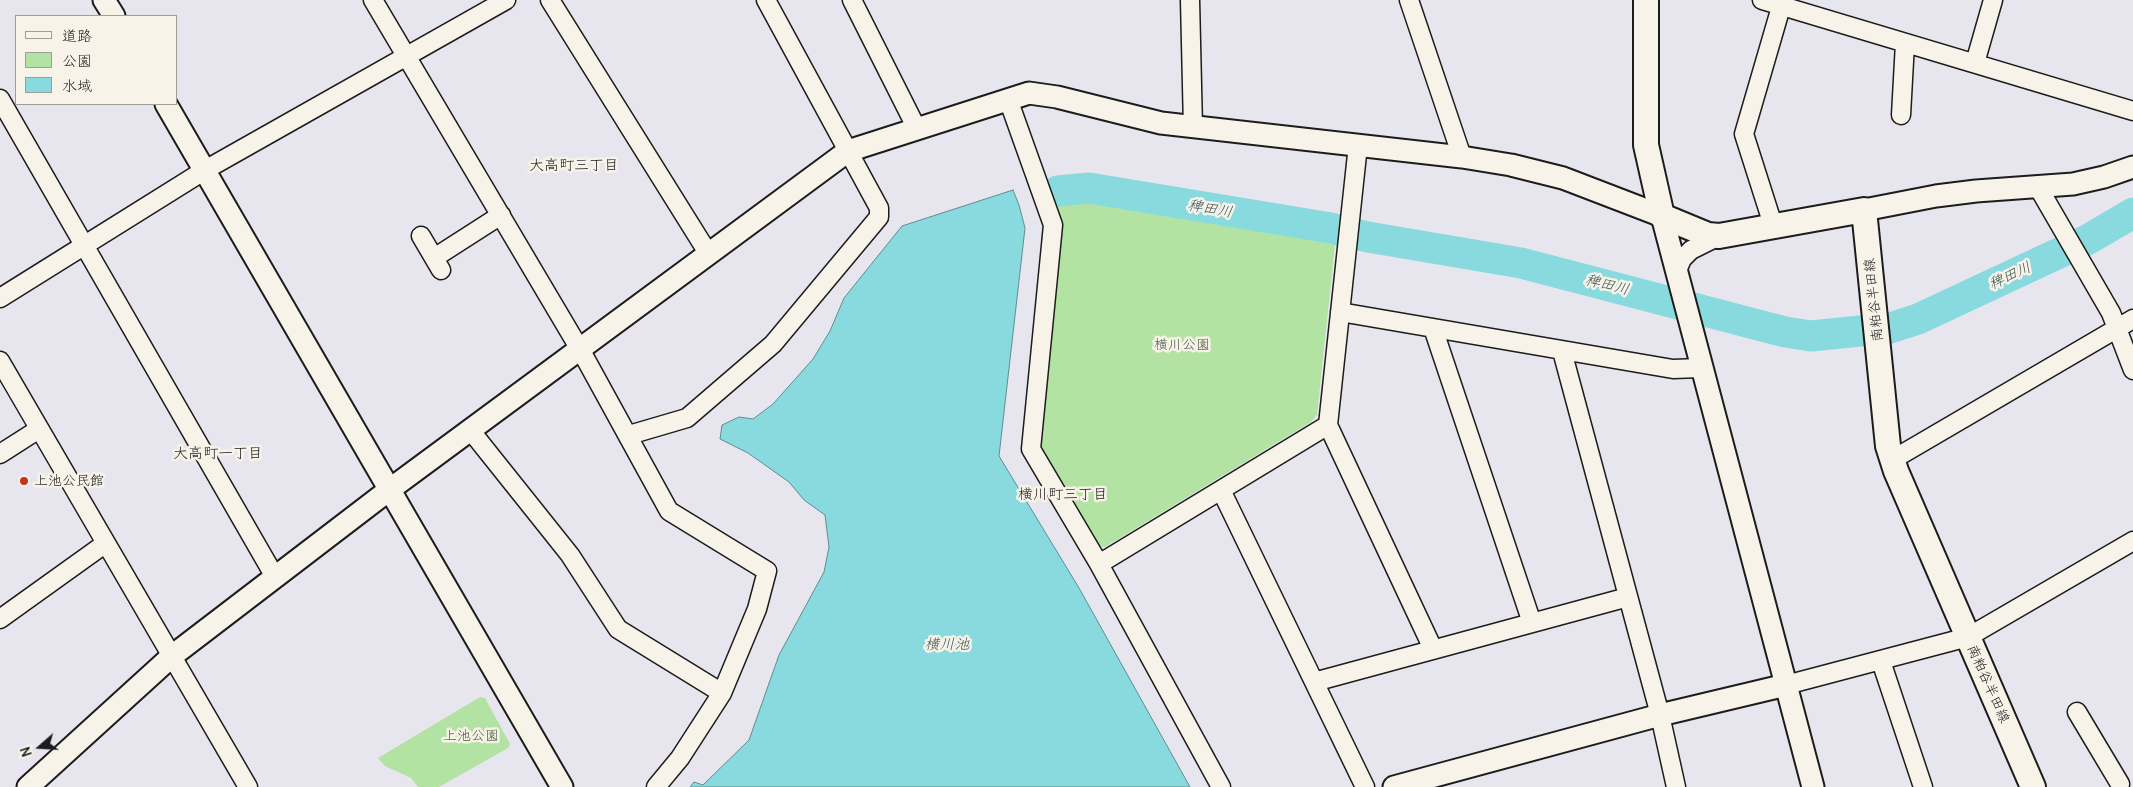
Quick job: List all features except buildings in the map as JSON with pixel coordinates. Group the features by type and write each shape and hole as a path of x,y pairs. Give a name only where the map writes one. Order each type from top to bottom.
{"main road":[{"path":"1646,0 1646,144 1662,216 1708,235 1719,236 1864,210"},
{"name":"南粕谷半田線","path":"1864,210 1888,446 1892,460 2033,787"}],"street":[{"path":"104,0 113,15"},
{"path":"373,0 580,350 629,435 669,511 767,572 757,609 722,693 680,758 656,787"},
{"path":"0,298 206,170 506,0"},
{"path":"550,0 708,253"},
{"path":"629,435 687,418 773,344 879,217 879,208 766,0"},
{"path":"852,0 917,129"},
{"path":"1190,0 1193,128"},
{"path":"1409,0 1462,157"},
{"path":"1762,0 1782,3 1905,43 2133,111"},
{"path":"1975,63 1993,0"},
{"path":"1773,225 1744,134 1782,3"},
{"path":"1901,114 1905,43"},
{"path":"34,785 172,656 388,490 848,151 1029,93 1057,97 1161,123 1193,128 1358,145 1511,164 1563,178 1662,216 1700,368 1813,787"},
{"path":"0,99 275,577"},
{"path":"1008,100 1053,225 1031,449 1099,564 1221,787"},
{"path":"167,105 206,170 388,490 562,787"},
{"path":"1358,145 1328,425 1433,649"},
{"path":"1864,210 1936,196 1976,191 2038,188 2104,177 2133,167"},
{"path":"2038,188 2082,260 2111,313 2133,370"},
{"path":"421,236 437,264 501,215"},
{"path":"1678,282 1682,259 1691,250 1719,236"},
{"path":"1340,312 1673,369 1700,368"},
{"path":"1892,460 2133,319"},
{"path":"1432,328 1532,623"},
{"path":"1562,351 1660,716 1676,787"},
{"path":"0,361 248,787"},
{"path":"1099,564 1328,425"},
{"path":"0,454 39,429"},
{"path":"471,430 570,555 618,629 722,693"},
{"path":"1221,490 1365,787"},
{"path":"1394,787 1968,637 2133,541"},
{"path":"0,619 106,543"},
{"path":"1314,682 1628,597"},
{"path":"1882,661 1922,787"},
{"path":"2077,712 2123,783"}],"green space":[{"name":"横川公園","path":"1089,197 1124,199 1193,213 1336,235 1317,415 1311,422 1105,547 1095,546 1041,453 1038,442 1062,224 1053,199"},
{"name":"上池公園","path":"480,697 485,698 510,744 508,748 439,787 418,787 411,778 385,766 378,758"}],"water":[{"name":"横川池","path":"1013,190 1025,228 999,456 1079,588 1190,787 690,787 694,782 703,785 749,740 779,655 824,572 829,547 825,515 804,500 789,482 748,453 720,439 722,425 739,417 753,419 773,404 813,359 830,331 844,298 902,226"}],"waterway":[{"name":"稗田川","path":"1058,191 1089,188 1331,228 1368,237 1521,263 1785,332 1811,336 1890,328 1918,319 2087,240 2133,213"}],"place":[{"name":"上池公民館","path":"24,481"}],"district":[{"name":"大高町三丁目","path":"574,166"},
{"name":"大高町一丁目","path":"218,454"},
{"name":"横川町三丁目","path":"1063,495"}]}
